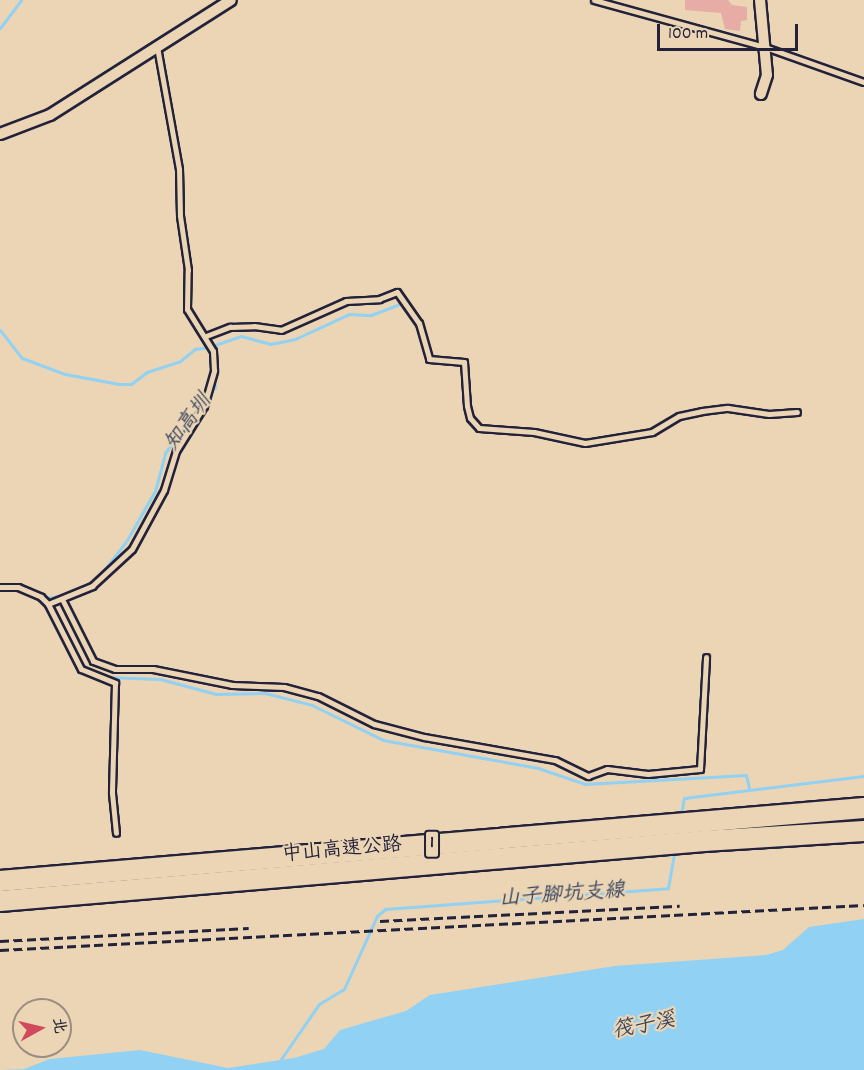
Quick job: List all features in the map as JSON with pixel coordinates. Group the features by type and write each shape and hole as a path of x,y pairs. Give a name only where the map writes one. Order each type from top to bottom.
{"highway":[{"name":"中山高速公路","path":"0,881 864,808"},
{"name":"中山高速公路","path":"0,901 693,842 864,831"}],"street":[{"path":"0,134 50,116 231,0"},
{"path":"760,0 766,75 761,94"}],"lane":[{"path":"594,0 765,47 864,82"},
{"path":"48,604 92,586 132,549 164,490 181,441 204,406 214,369 213,351 206,336 186,309 188,270 180,216 179,169 157,47"},
{"path":"206,336 230,327 254,326 280,330 345,301 373,300 397,292 419,323 429,359 465,362 467,406 470,417 479,428 534,432 585,442 652,432 679,416 702,411 728,408 769,414 797,412"},
{"path":"0,587 29,590 48,604 81,669 116,684 112,793 116,833"},
{"path":"62,599 93,661 115,669 153,669 232,685 284,687 318,696 374,724 424,737 555,760 588,776 607,769 648,774 700,769 706,657"}],"water":[{"name":"筏子溪","path":"864,919 864,1070 0,1070 24,1069 50,1059 140,1050 228,1068 294,1058 324,1049 340,1030 406,1011 430,995 615,966 766,955 783,950 809,927"}],"building":[{"path":"685,0 728,0 732,5 747,7 747,20 741,21 740,31 725,29 721,13 685,10"}],"waterway":[{"path":"0,28 21,0"},
{"name":"知高圳","path":"211,366 209,347 241,336 270,344 295,339 349,314 371,315 402,303"},
{"path":"0,330 22,358 65,374 119,384 131,384 147,372 180,361 195,349 209,347"},
{"name":"知高圳","path":"209,394 215,387 213,378"},
{"name":"知高圳","path":"81,588 99,577 127,540 155,491 165,453 205,399"},
{"name":"知高圳","path":"18,586 37,593"},
{"name":"知高圳","path":"45,598 62,596"},
{"path":"80,663 92,671"},
{"path":"103,677 160,679 216,694 265,693 312,705 383,740 538,768 585,784 746,775 749,788"},
{"name":"山子腳坑支線","path":"681,816 684,798 864,776"},
{"name":"山子腳坑支線","path":"279,1062 319,1004 344,989 377,916 385,909 668,888 675,849"}],"railway":[{"path":"0,950 864,905"},
{"path":"380,921 680,906"},
{"path":"0,941 249,928"}]}
